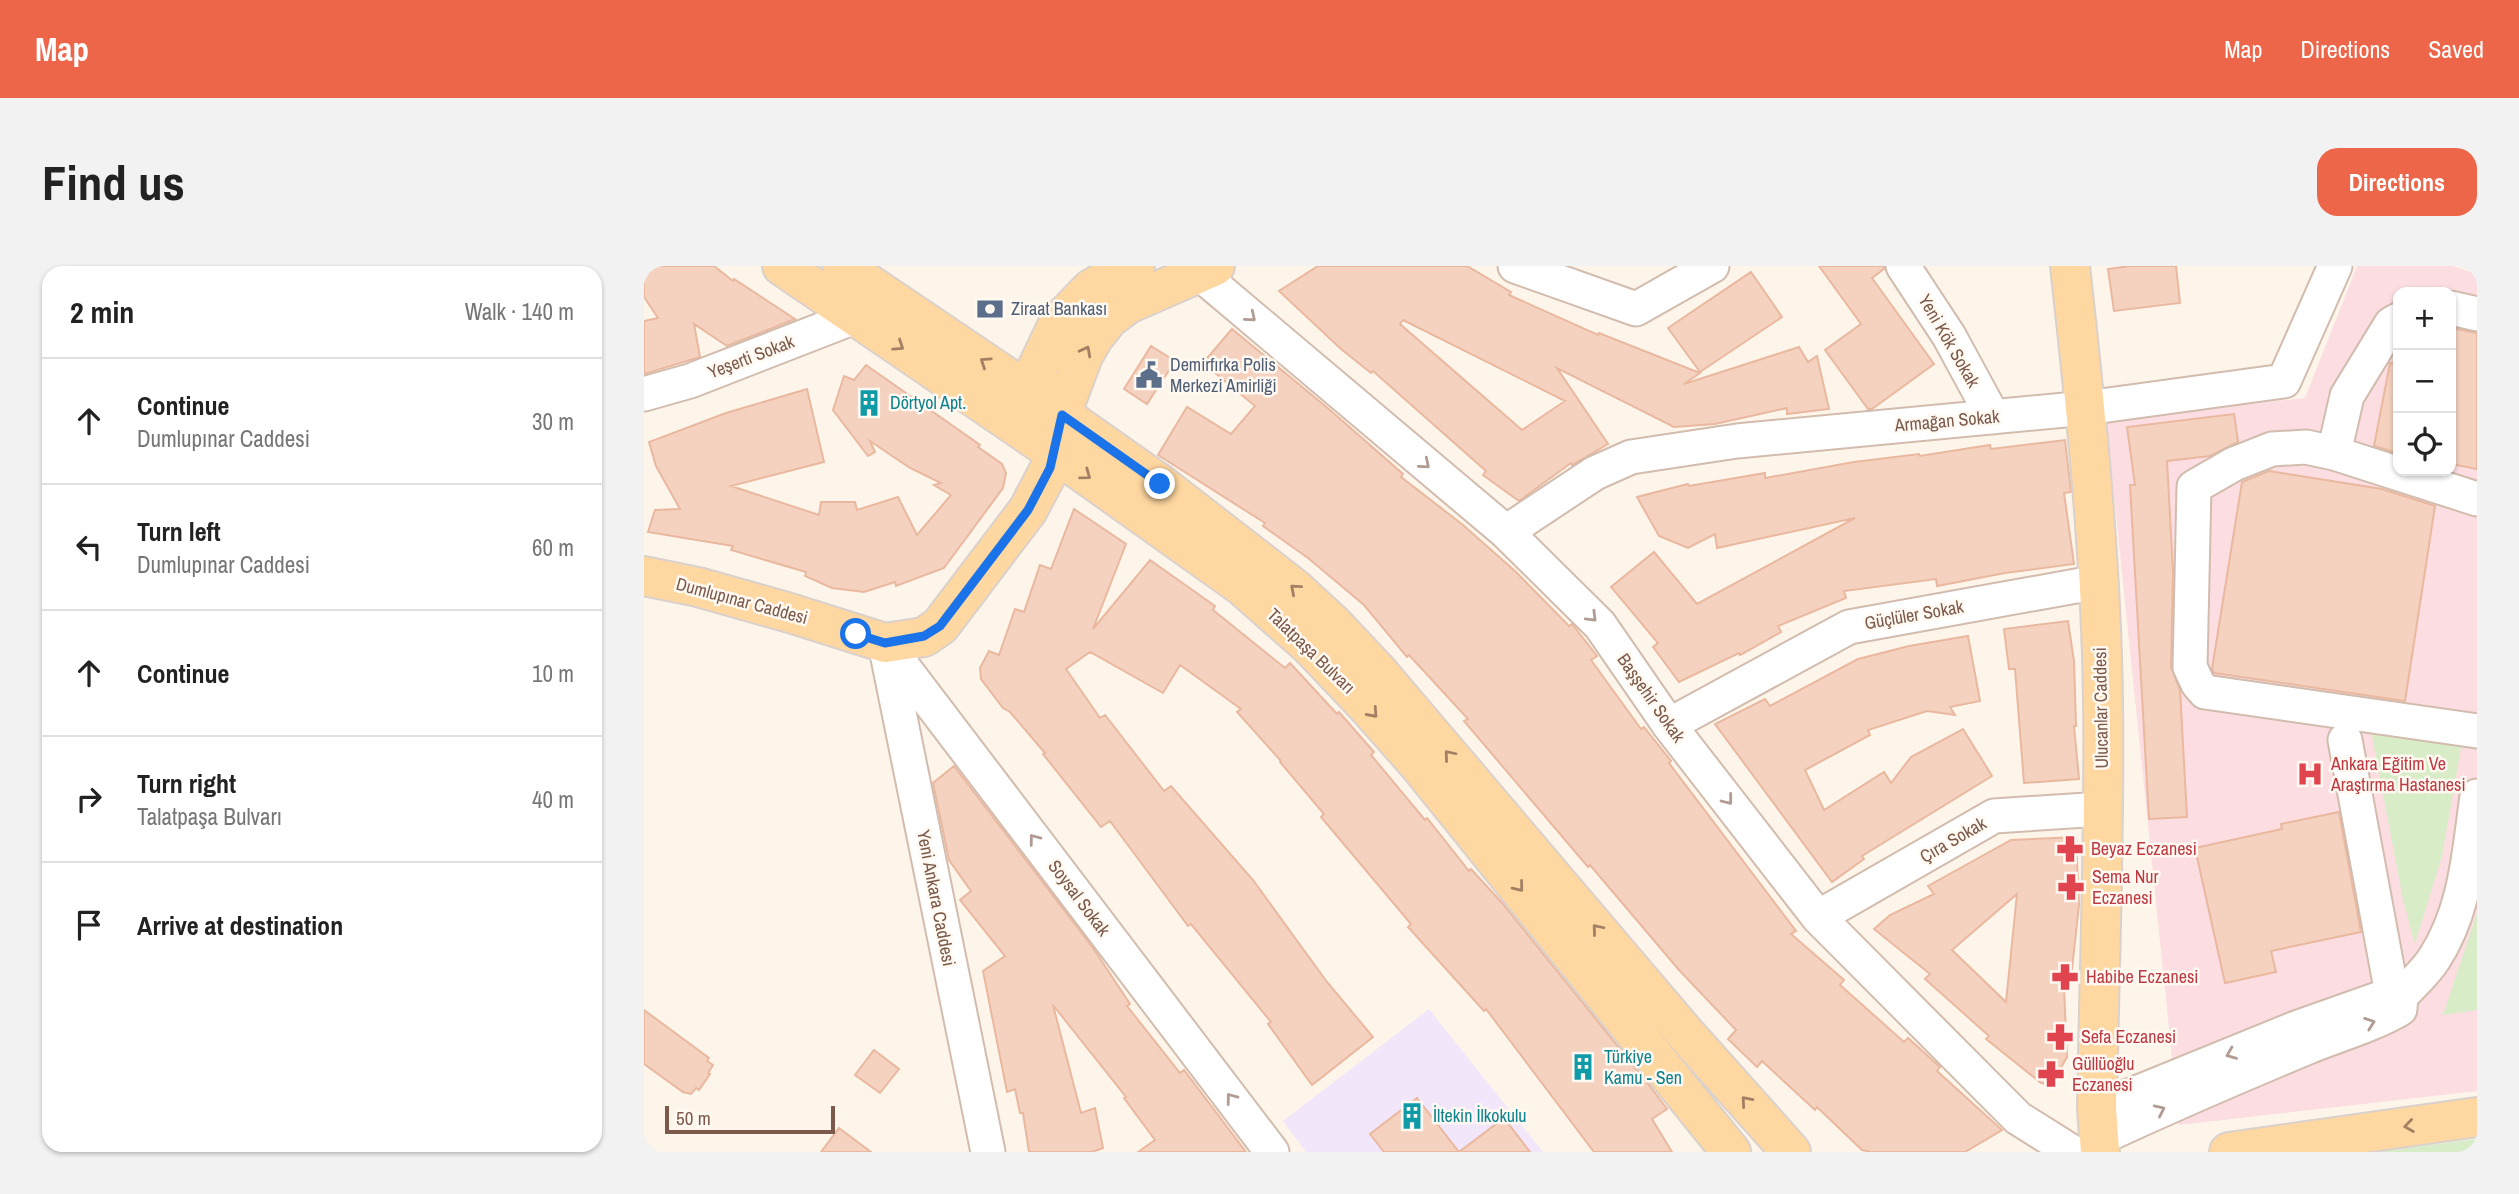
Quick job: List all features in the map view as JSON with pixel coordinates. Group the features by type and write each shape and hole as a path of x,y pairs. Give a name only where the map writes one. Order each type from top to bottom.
{"main road":[{"name":"Talatpaşa Bulvarı","path":"782,266 1042,444 1242,586 1317,654 1420,766 1731,1152"},
{"name":"Talatpaşa Bulvarı","path":"842,266 1160,484 1255,556 1333,624 1380,674 1684,1032 1791,1152"},
{"path":"1048,405 1037,368 1059,322 1091,289 1135,266"},
{"name":"Ulucanlar Caddesi","path":"2070,266 2086,408 2103,701 2092,1138"},
{"path":"1048,405 1109,318 1128,304 1207,269"},
{"name":"Dumlupınar Caddesi","path":"644,576 698,587 790,612 885,643 924,636 940,626 1028,510 1048,405"},
{"path":"2229,1152 2477,1117"}],"street":[{"path":"1515,266 1636,309 1712,266"},
{"name":"Yeni Kök Sokak","path":"1903,266 1949,336 1993,417"},
{"name":"Armağan Sokak","path":"1506,532 1595,473 1631,457 1750,440 2086,408 2284,381 2335,266"},
{"name":"Başşehir Sokak","path":"1207,269 1506,532 1600,625 1670,725 1818,917 2018,1118 2092,1138"},
{"path":"2456,309 2477,314"},
{"name":"Yeşerti Sokak","path":"644,394 690,381 856,316"},
{"path":"2334,453 2347,396 2393,323"},
{"path":"2477,499 2334,453 2306,447 2272,449 2234,464 2194,487 2190,667 2205,692 2477,731"},
{"name":"Güçlüler Sokak","path":"1670,725 1849,627 2098,582"},
{"name":"Yeni Ankara Caddesi","path":"885,643 988,1152"},
{"name":"Soysal Sokak","path":"885,643 1272,1152"},
{"path":"2092,1138 2331,1037 2385,1018 2400,1009 2344,740"},
{"path":"2397,995 2433,961 2466,920 2462,899 2477,796"},
{"name":"Çıra Sokak","path":"1818,917 1994,816 2102,809"}],"shaded area":[{"name":"Ankara Eğitim Ve Araştırma Hastanesi","path":"2357,266 2453,266 2477,274 2477,1091 2179,1125 2106,418 2305,398"},
{"path":"1429,1009 1543,1152 1306,1152 1283,1121"}],"green space":[{"path":"2371,731 2462,742 2442,856 2415,944 2403,900"},
{"path":"2477,913 2477,1010 2443,1015"},
{"path":"2477,1139 2477,1152 2374,1152"}],"building":[{"path":"644,266 714,266 733,281 734,279 795,319 727,346 694,324 700,357 644,374 644,321 658,318 644,297"},
{"path":"1318,266 1467,266 1511,292 1509,295 1598,335 1599,333 1700,373 1684,384 1799,347 1808,362 1817,356 1829,409 1787,414 1787,408 1715,424 1674,427 1557,368 1608,444 1572,465 1571,463 1519,501 1483,475 1486,471 1373,371 1371,373 1341,349 1279,291","holes":["1403,320 1565,401 1522,430 1400,324"]},
{"path":"1819,266 1884,266 1884,269 1872,278 1934,364 1872,409 1868,409 1825,350 1861,324"},
{"path":"2176,266 2180,303 2114,311 2108,269"},
{"path":"1751,272 1782,317 1700,372 1668,328"},
{"path":"1232,329 1330,410 1403,474 1401,477 1463,525 1516,572 1569,626 1572,624 1597,656 1591,660 1641,729 1644,727 1671,761 1669,763 1796,931 1791,934 1844,980 1840,985 1904,1042 1908,1038 1940,1067 1937,1071 2002,1130 1965,1152 1862,1150 1817,1107 1815,1110 1762,1061 1757,1067 1728,1039 1736,1030 1679,970 1590,865 1588,867 1464,721 1468,719 1409,655 1407,657 1364,605 1308,558 1263,526 1265,523 1158,455 1187,407 1231,434 1255,406 1203,363"},
{"path":"2456,329 2477,333 2477,469 2456,465"},
{"name":"Demirfırka Polis Merkezi Amirliği","path":"1151,346 1175,361 1147,404 1124,389"},
{"path":"2390,363 2393,363 2393,452 2374,446"},
{"path":"866,365 980,445 978,447 1002,464 1006,473 1003,488 944,568 896,586 895,582 864,592 832,588 805,576 806,572 731,550 733,546 648,532 655,510 680,509 656,466 649,442 726,413 807,389 824,462 731,486 819,515 821,502 855,502 857,510 898,497 917,535 951,495 934,485 941,483 910,468 870,441 875,452 868,456 833,410 844,376 854,380"},
{"path":"2234,414 2238,442 2210,456 2167,461 2173,572 2171,667 2180,690 2187,817 2149,819 2130,485 2135,485 2127,427"},
{"path":"2065,440 2071,492 2064,493 2074,564 1937,586 1936,579 1844,591 1846,598 1778,626 1781,632 1740,655 1739,653 1679,682 1653,647 1658,643 1611,587 1654,552 1697,604 1855,518 1717,548 1715,534 1688,548 1659,536 1637,497 1688,484 1689,486 1765,473 1765,478 1854,462 1920,456 1990,445 1991,449"},
{"path":"2269,471 2382,489 2435,506 2405,701 2214,673 2212,669 2242,482"},
{"path":"1074,509 1126,544 1093,629 1150,560 1215,606 1213,610 1285,668 1290,663 1374,752 1371,755 1425,820 1427,818 1469,871 1471,869 1503,904 1649,1085 1667,1109 1652,1119 1672,1152 1594,1152 1486,1009 1484,1011 1408,927 1411,924 1321,817 1324,814 1237,712 1241,709 1180,665 1163,693 1090,652 1066,669 1100,718 1105,715 1164,791 1171,786 1253,880 1327,982 1373,1037 1312,1085 1268,1024 1271,1022 1191,924 1188,926 1110,821 1101,827 1043,754 1045,753 1010,712 1003,708 981,679 980,668 989,651 999,655 1015,609 1024,612 1040,565 1051,569"},
{"path":"2068,621 2074,661 2074,726 2079,779 2024,783 2015,669 2009,669 2004,629"},
{"path":"1968,636 1980,701 1950,707 1955,715 1927,711 1868,730 1870,735 1805,770 1824,810 1884,772 1891,783 1911,757 1963,729 1992,776 1862,856 1864,859 1832,882 1715,724 1765,699 1770,706 1858,659 1909,646"},
{"path":"954,766 1093,948 1130,1004 1127,1006 1180,1073 1184,1070 1246,1152 1138,1152 1155,1140 1124,1098 1126,1097 1053,1005 1081,1113 1095,1108 1103,1148 1092,1152 1029,1152 1023,1113 1020,1113 1015,1089 1007,1092 983,971 1005,956 960,900 971,891 949,860 933,783"},
{"path":"2339,812 2361,932 2271,951 2276,972 2225,983 2195,848 2282,829 2281,824"},
{"path":"2076,837 2079,905 2070,987 2064,987 2067,1057 2051,1085 2041,1083 1986,1039 1989,1036 1925,979 1930,974 1874,929 1890,915 1934,894 1928,886 2011,840","holes":["2017,894 2006,1002 1952,950"]},
{"path":"644,1010 709,1058 707,1061 713,1065 699,1090 696,1088 691,1094 683,1092 644,1064"},
{"path":"874,1050 899,1069 880,1093 855,1075"},
{"name":"İltekin İlkokulu","path":"1417,1098 1459,1152 1384,1152 1370,1134"},
{"name":"İltekin İlkokulu","path":"1504,1118 1530,1152 1459,1152"},
{"path":"839,1128 871,1152 821,1152"}],"place":[{"name":"Ziraat Bankası","path":"990,309"},
{"name":"Demirfırka Polis Merkezi Amirliği","path":"1149,375"},
{"name":"Dörtyol Apt.","path":"869,403"},
{"name":"Ankara Eğitim Ve Araştırma Hastanesi","path":"2310,774"},
{"name":"Beyaz Eczanesi","path":"2070,849"},
{"name":"Sema Nur Eczanesi","path":"2071,887"},
{"name":"Habibe Eczanesi","path":"2065,977"},
{"name":"Sefa Eczanesi","path":"2060,1037"},
{"name":"Türkiye Kamu - Sen","path":"1583,1067"},
{"name":"Güllüoğlu Eczanesi","path":"2051,1074"},
{"name":"İltekin İlkokulu","path":"1412,1116"}],"route":[{"path":"856,634 885,643 924,636 940,626 1028,510 1050,468 1062,415 1160,484"}]}
